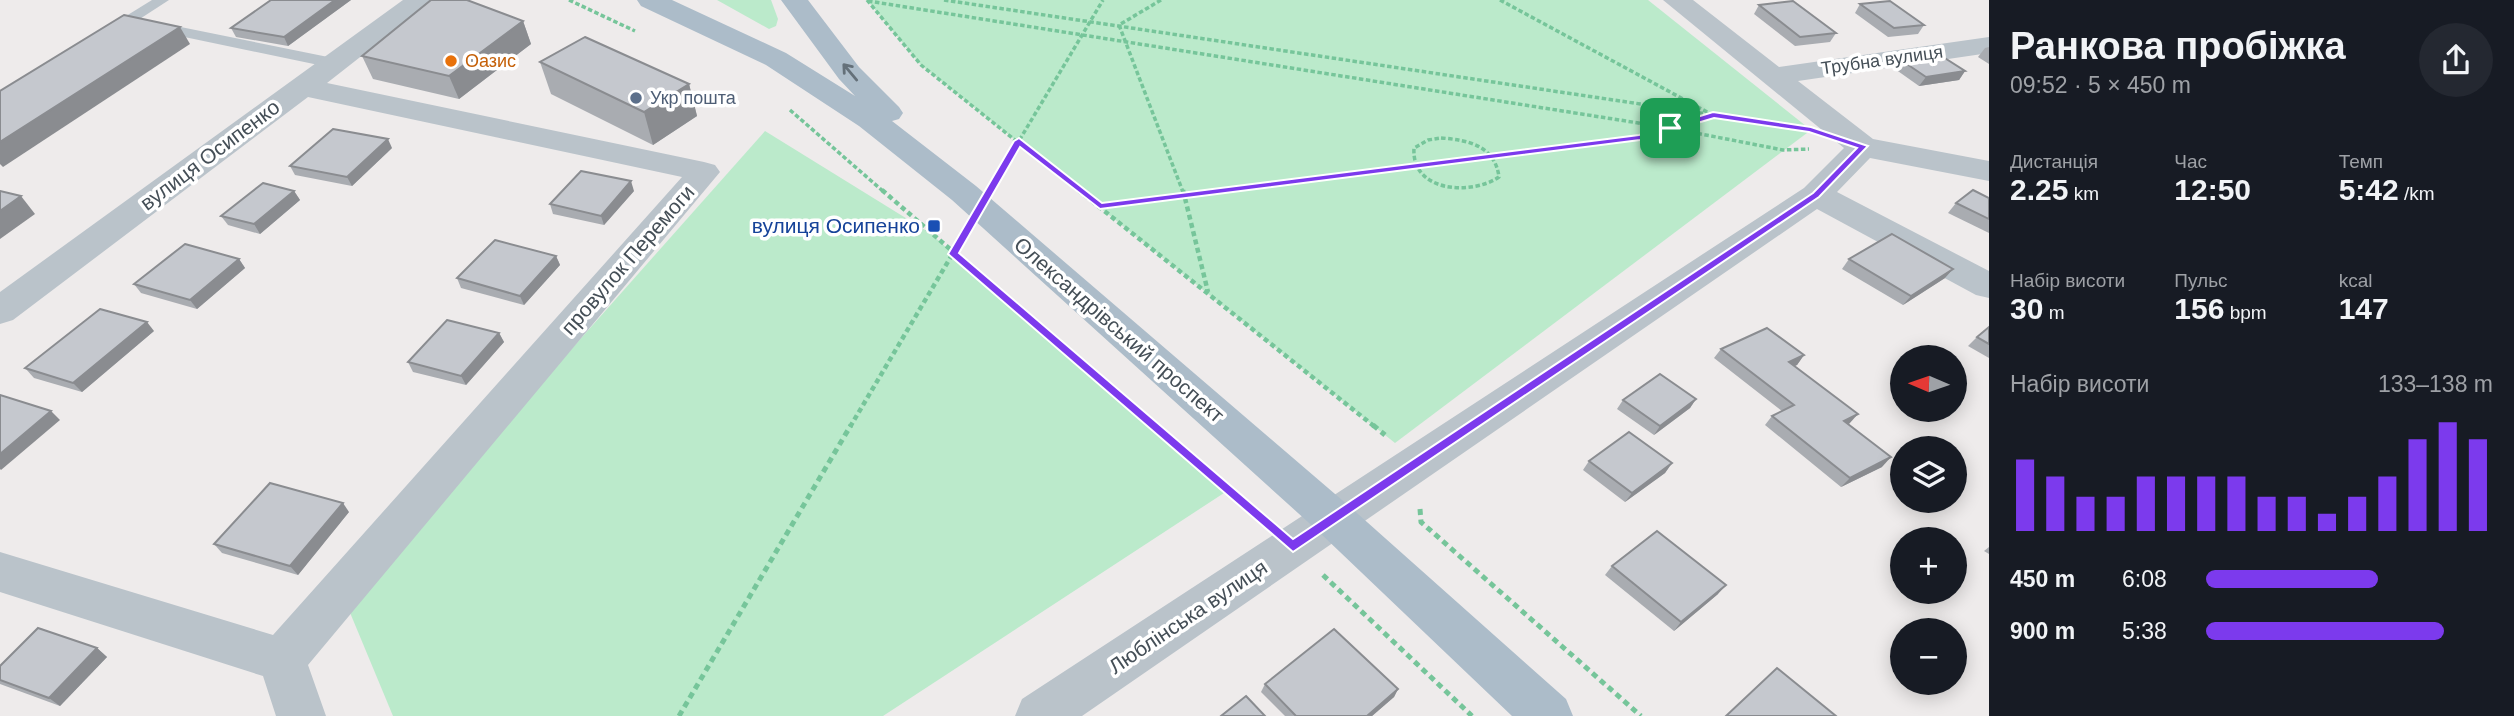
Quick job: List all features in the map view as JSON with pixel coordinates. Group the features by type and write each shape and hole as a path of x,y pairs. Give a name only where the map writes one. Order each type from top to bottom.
{"main road":[{"name":"Олександрівський проспект","path":"650,0 776,59 870,119 972,200 1334,519 1548,716"},
{"path":"794,0 849,73 972,200"}],"street":[{"name":"вулиця Осипенко","path":"0,311 420,0"},
{"path":"1676,0 1863,146 1989,171"},
{"name":"Трубна вулиця","path":"1775,76 1989,45"},
{"name":"провулок Перемоги","path":"282,660 704,172 301,87"},
{"name":"Люблінська вулиця","path":"1040,716 1816,195 1863,146"},
{"path":"1816,195 1989,286"},
{"path":"0,572 282,660 301,716"}],"lane":[{"path":"92,42 162,0"},
{"path":"127,21 333,63"}],"path":[{"path":"570,0 637,32"},
{"path":"867,0 1670,128 1783,150 1863,146"},
{"path":"867,0 921,65 1419,462 1421,522 1641,716"},
{"path":"944,0 1786,126"},
{"path":"679,716 953,254 972,200 1019,141 1103,0"},
{"path":"1119,25 1161,0"},
{"path":"1500,0 1713,115"},
{"path":"1119,25 1185,195 1208,293"},
{"path":"782,103 1293,547 1472,716"},
{"path":"1100,206 1640,138 1713,115"},
{"path":"1441,138 1471,142 1493,156 1500,171 1499,177 1485,187 1471,190 1437,183 1424,176 1415,166 1412,155 1415,148 1429,139 1441,138"}],"green space":[{"path":"717,0 771,0 778,19 776,26 769,29"},
{"path":"867,0 1648,0 1811,130 1395,443 921,65"},
{"path":"765,131 930,233 1224,493 883,716 393,716 346,603"}],"building":[{"path":"271,0 335,0 284,37 231,28"},
{"path":"431,0 467,0 523,21 449,76 362,56"},
{"path":"1793,1 1836,33 1800,37 1759,5"},
{"path":"1890,1 1924,25 1894,28 1860,4"},
{"path":"124,15 180,27 0,142 0,91"},
{"path":"585,37 689,84 644,112 540,62"},
{"path":"1940,55 1965,71 1926,77 1901,60"},
{"path":"333,129 388,139 347,177 290,166"},
{"path":"581,171 631,181 601,216 550,204"},
{"path":"263,183 294,191 254,224 221,216"},
{"path":"1973,190 1989,198 1989,219 1956,203"},
{"path":"0,191 21,196 0,211"},
{"path":"1892,234 1953,269 1911,296 1849,259"},
{"path":"495,240 556,256 520,296 457,278"},
{"path":"185,244 239,259 190,300 134,284"},
{"path":"100,309 147,322 73,383 25,368"},
{"path":"447,320 499,333 461,376 408,362"},
{"path":"1989,327 1989,344 1977,337"},
{"path":"1767,328 1804,355 1789,362 1858,414 1844,421 1890,458 1850,478 1772,416 1794,405 1721,349"},
{"path":"1660,374 1696,399 1660,426 1623,400"},
{"path":"0,395 51,411 0,454"},
{"path":"1629,432 1672,463 1632,493 1589,461"},
{"path":"270,483 343,503 290,566 214,544"},
{"path":"1657,531 1726,585 1681,622 1612,566"},
{"path":"38,628 97,648 49,698 0,680 0,666"},
{"path":"1334,629 1398,689 1367,716 1296,716 1265,684"},
{"path":"1777,668 1836,716 1726,716"},
{"path":"1246,696 1265,716 1221,716"}],"place":[{"name":"Оазис","path":"451,61"},
{"name":"Укр пошта","path":"636,98"},
{"name":"вулиця Осипенко","path":"934,226"}],"route":[{"path":"1713,115 1811,130 1863,146 1816,195 1293,547 953,254 1019,141 1100,206 1640,138 1670,128 1713,115"}]}
